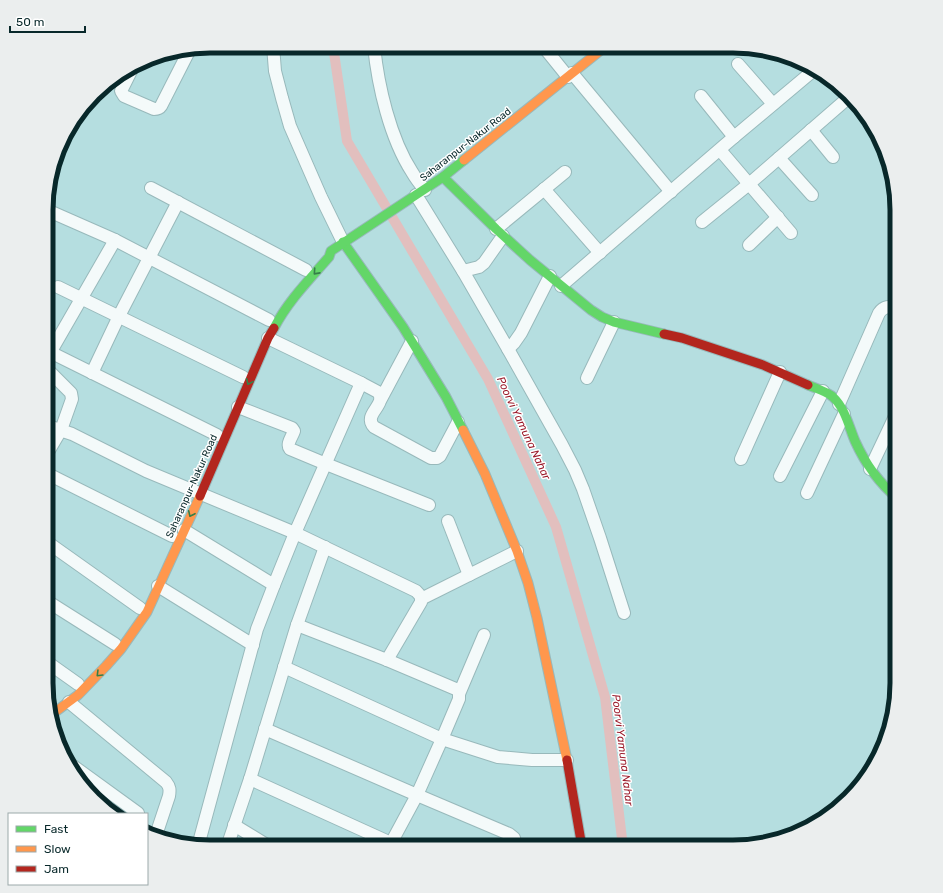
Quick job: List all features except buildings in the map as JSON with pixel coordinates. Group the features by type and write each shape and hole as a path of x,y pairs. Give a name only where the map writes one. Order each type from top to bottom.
{"main road":[{"name":"Saharanpur-Nakur Road","path":"56,712 78,695 106,666 121,649 147,612 184,530 217,435 243,377 269,320 295,282 325,252 331,251 443,177 595,53"},
{"path":"443,177 530,260 591,310 602,317 614,322 682,338 763,365 832,396 842,409 855,441 876,479 890,492"},
{"path":"348,239 446,397 485,474 517,552 528,583 537,618 567,760 581,840"},
{"name":"Saharanpur-Nakur Road","path":"54,703 73,689 101,661 115,644 140,608 172,536 197,492 238,407 268,338 282,313 301,288 329,257 331,251"}],"street":[{"path":"274,53 275,71 290,126 321,197 348,239"},
{"path":"375,53 380,87 395,136 403,157 412,173 417,194 508,349 578,476 624,613"},
{"path":"550,53 670,192"},
{"path":"128,76 121,91 122,94 154,109 159,108 187,55"},
{"path":"738,64 773,104"},
{"path":"561,286 810,73"},
{"path":"701,96 734,137"},
{"path":"702,222 749,184 845,100"},
{"path":"811,130 833,156"},
{"path":"720,150 791,233"},
{"path":"779,158 812,195"},
{"path":"463,271 479,267 484,263 500,233 544,189 565,172"},
{"path":"151,188 306,270"},
{"path":"544,189 600,253"},
{"path":"92,373 119,316 178,202"},
{"path":"53,213 150,257 269,320"},
{"path":"749,245 778,218"},
{"path":"53,348 115,240"},
{"path":"508,349 522,333 550,276"},
{"path":"58,287 243,377"},
{"path":"807,493 842,409 879,313 882,309 890,307"},
{"path":"587,378 614,322"},
{"path":"268,338 378,392 381,398"},
{"path":"412,341 371,417 372,425 431,458 437,458 440,456 458,422"},
{"path":"53,352 56,355 217,435"},
{"path":"741,459 780,372"},
{"path":"53,375 71,393 72,396 72,402 61,430 53,444"},
{"path":"200,840 257,629 295,533 361,383"},
{"path":"780,476 823,391"},
{"path":"238,407 292,428 294,431 288,444 290,449 429,505"},
{"path":"870,469 890,427"},
{"path":"53,428 84,440 134,465 295,533 416,591 420,594 422,599 420,606 387,660"},
{"path":"53,476 172,536"},
{"path":"448,521 469,575"},
{"path":"184,530 274,585"},
{"path":"53,546 140,608"},
{"path":"229,840 297,625 325,547"},
{"path":"422,599 517,552"},
{"path":"158,586 253,645"},
{"path":"53,605 115,644"},
{"path":"297,625 454,688 458,690 459,694"},
{"path":"393,840 417,795 442,739 484,635"},
{"path":"53,667 78,684"},
{"path":"284,667 442,739 498,757 532,760 567,760"},
{"path":"69,702 169,786 169,796 157,831"},
{"path":"265,729 509,834 514,840"},
{"path":"82,772 138,813"},
{"path":"250,778 380,840"},
{"path":"234,826 258,840"}],"waterway":[{"name":"Poorvi Yamuna Nahar","path":"334,53 347,141 488,379 556,527 605,697 622,840"}],"traffic: fast":[{"path":"274,328 292,300 329,257 331,251 443,177 464,160"},
{"path":"443,177 530,260 591,310 614,322 664,334"},
{"path":"343,242 403,327 446,397 463,430"},
{"path":"808,385 828,393 837,401 844,412 863,457 878,479 890,491"}],"traffic: slow":[{"path":"464,160 597,53"},
{"path":"463,430 485,474 517,551 528,583 537,618 567,760"},
{"path":"56,712 78,695 106,666 121,649 147,612 200,496"}],"traffic: jam":[{"path":"200,496 268,338 274,328"},
{"path":"664,334 682,338 763,365 808,385"},
{"path":"567,760 581,840"}]}
